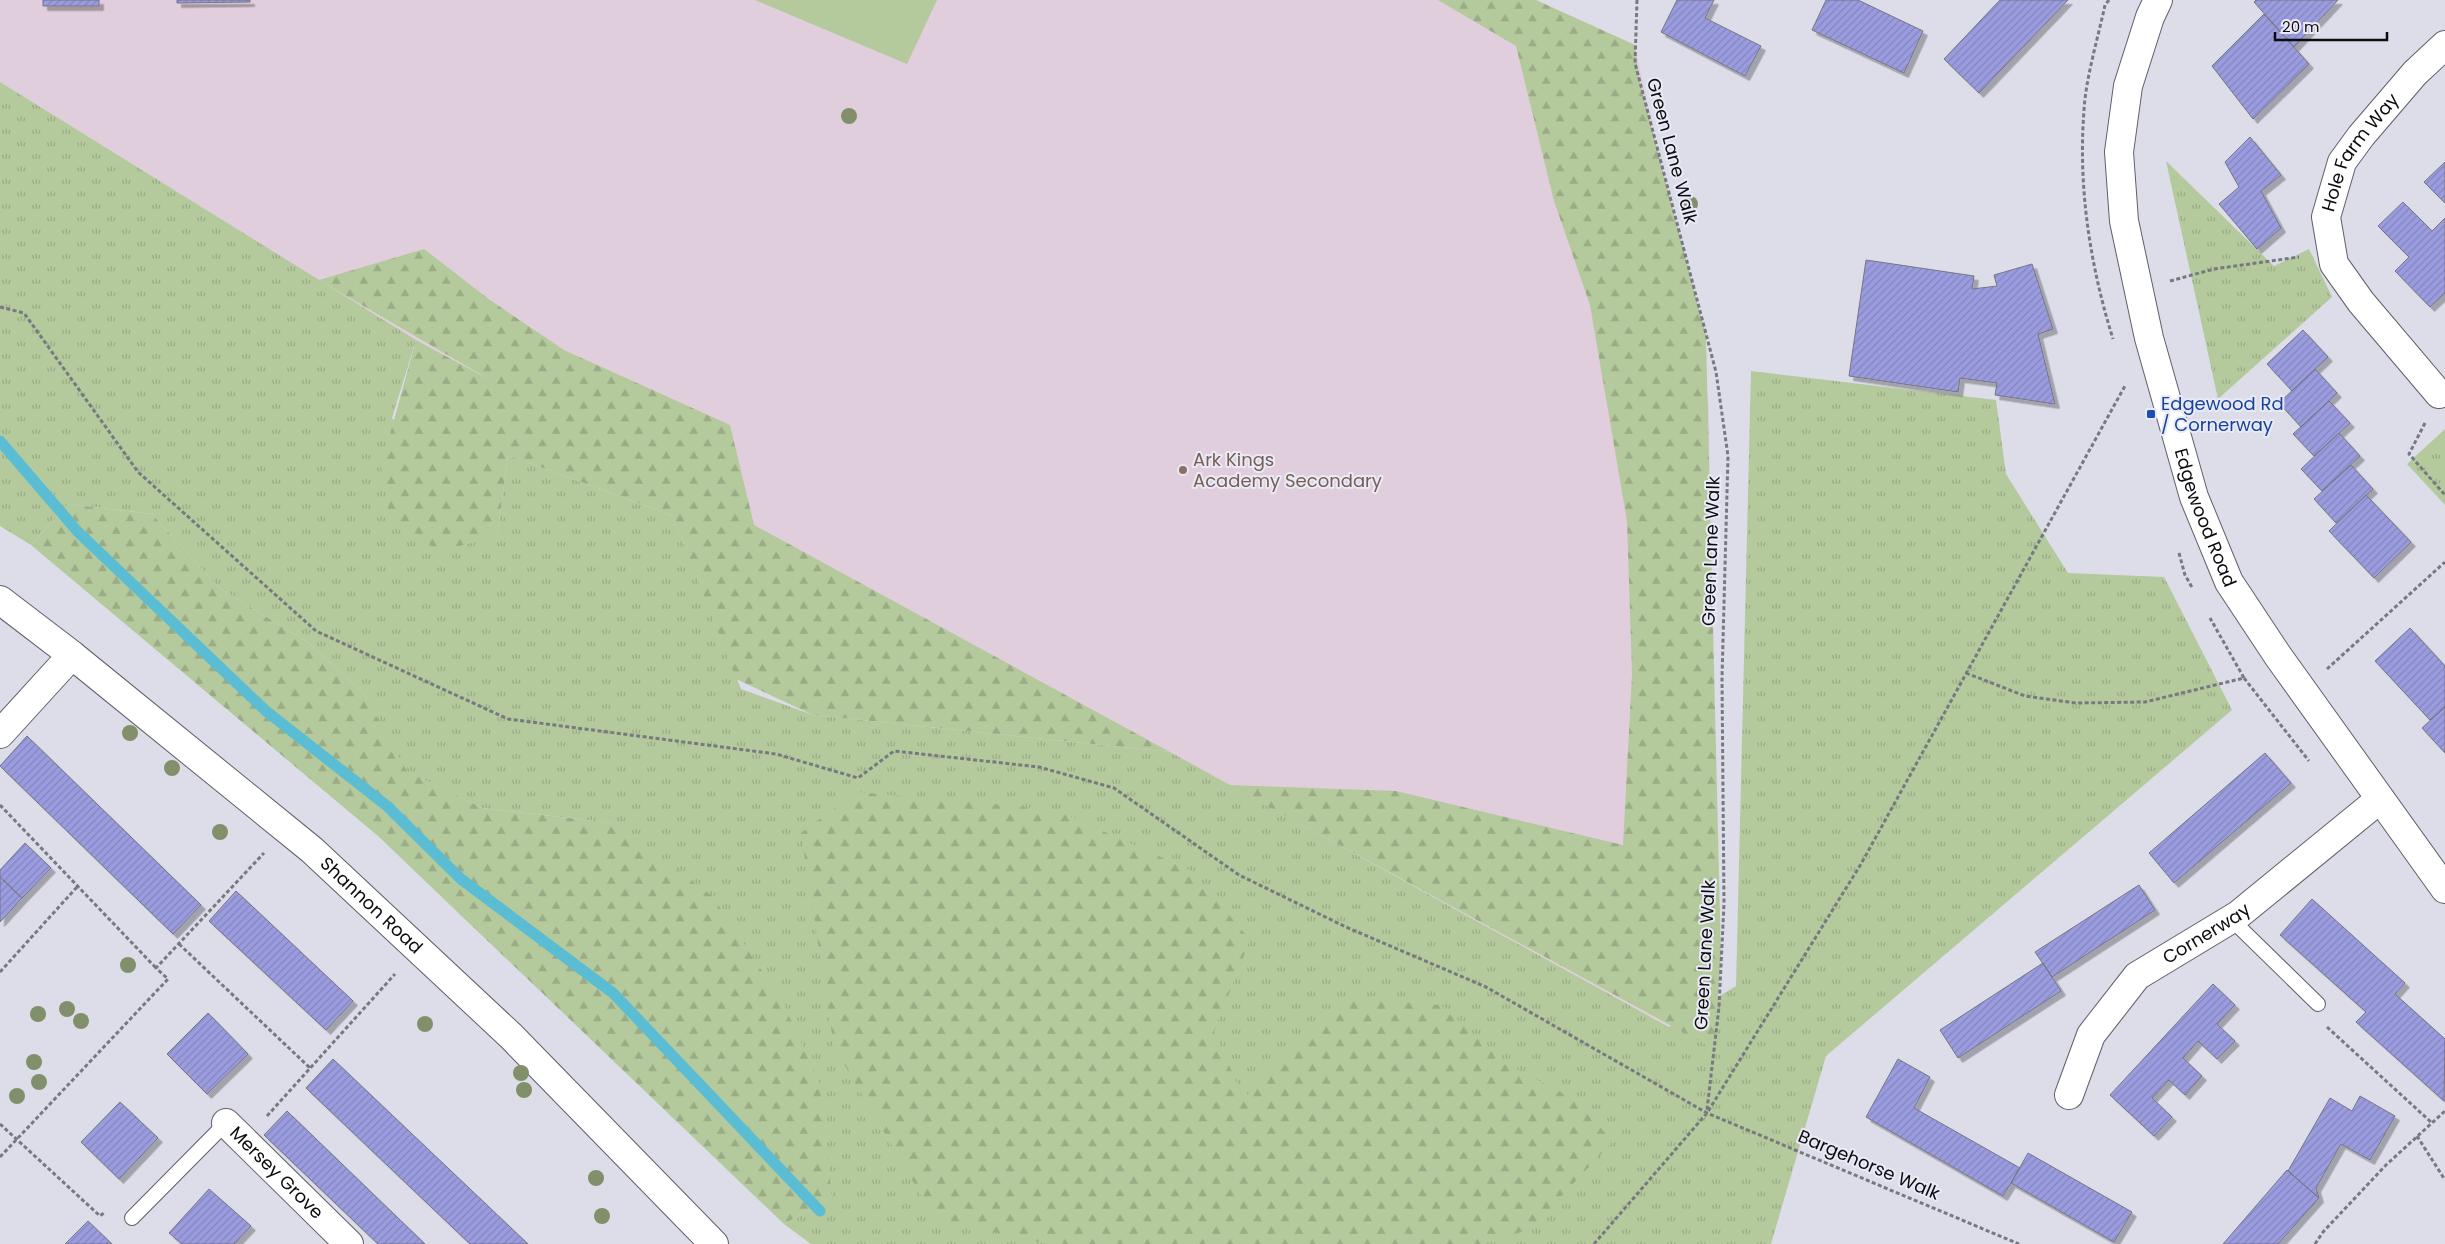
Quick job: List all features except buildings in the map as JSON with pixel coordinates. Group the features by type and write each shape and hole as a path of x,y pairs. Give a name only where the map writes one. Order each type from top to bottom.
{"street":[{"name":"Edgewood Road","path":"2158,0 2150,17 2128,86 2119,152 2124,221 2150,338 2194,496 2229,582 2302,690 2445,889"},
{"name":"Hole Farm Way","path":"2439,394 2361,302 2334,264 2326,217 2342,162 2361,136 2414,73 2445,45"},
{"name":"Shannon Road","path":"0,600 72,655 312,850 511,1036 714,1244"},
{"path":"0,734 72,655"},
{"name":"Cornerway","path":"2069,1095 2091,1035 2137,976 2231,919 2380,799"},
{"name":"Mersey Grove","path":"235,1132 349,1244"}],"lane":[{"path":"2231,919 2318,1004"},
{"path":"132,1218 235,1132"}],"path":[{"name":"Green Lane Walk","path":"1637,0 1634,63 1716,372 1728,456 1722,678 1724,904 1719,1007 1706,1113"},
{"path":"2109,0 2105,5 2084,109 2083,198 2098,292 2115,347"},
{"path":"2139,290 2214,269 2331,252"},
{"name":"Bargehorse Walk","path":"0,308 24,313 138,472 316,630 508,719 776,754 858,778 894,751 1039,767 1114,788 1239,875 1346,927 1486,987 1706,1113 2020,1244"},
{"path":"1594,1244 1706,1113 1861,864 2126,383 2129,392"},
{"path":"2439,394 2409,454 2445,495"},
{"path":"2177,548 2185,575 2195,592"},
{"path":"2302,690 2445,562"},
{"path":"2205,610 2244,678 2312,765"},
{"path":"1966,674 2025,696 2076,703 2146,702 2244,678"},
{"path":"0,805 77,887 168,979 0,1157"},
{"path":"156,968 287,829"},
{"path":"0,972 77,887"},
{"path":"179,944 310,1068"},
{"path":"235,1132 310,1068 418,949"},
{"path":"2330,1020 2325,1025 2432,1123"},
{"path":"2315,1244 2323,1232 2386,1165 2445,1111"},
{"path":"0,1124 100,1216 114,1203 132,1218"},
{"path":"2417,1136 2445,1180"}],"shaded area":[{"name":"Ark Kings Academy Secondary","path":"0,0 1536,0 1635,45 1709,405 1714,1049 1670,1027 416,340 0,82"}],"green space":[{"path":"755,0 937,0 907,64"},
{"path":"1438,0 1536,0 1635,45 1639,79 1706,336 1721,957 1714,1049 1229,785 1396,791 1623,845 1632,674 1627,521 1590,305 1554,201 1516,46"},
{"path":"0,82 416,340 392,418 497,537 508,455 673,516 741,689 813,715 1170,752 1669,1027 1736,986 1751,371 1996,400 2006,474 2068,573 2164,577 2232,710 1826,1056 1771,1244 811,1244 784,1224 832,1197 612,823 482,808 406,771 363,693 310,644 218,587 152,514 68,504 31,545 0,526"},
{"path":"2166,161 2274,266 2309,249 2332,297 2218,399"},
{"path":"424,249 490,300 564,350 730,425 754,525 1170,752 813,715 736,679 673,516 508,455 497,537 437,551 389,513 381,467 416,340 492,381 319,280"},
{"path":"2445,429 2445,505 2407,464"},
{"path":"68,504 152,514 218,587 310,644 363,693 407,771 482,808 612,823 713,897 783,1003 819,1081 832,1197 784,1224 378,836 31,545"},
{"path":"856,792 1056,810 1192,871 1250,940 1214,1032 1244,1098 1346,998 1441,1005 1508,1065 1572,1098 1613,1141 1531,1229 1483,1244 1048,1244 935,1219 834,1047 801,833"}],"waterway":[{"path":"0,441 78,532 266,711 387,806 461,879 613,993 820,1211"}],"place":[{"name":"Edgewood Rd / Cornerway","path":"2151,414"},
{"name":"Ark Kings Academy Secondary","path":"1183,470"}]}
